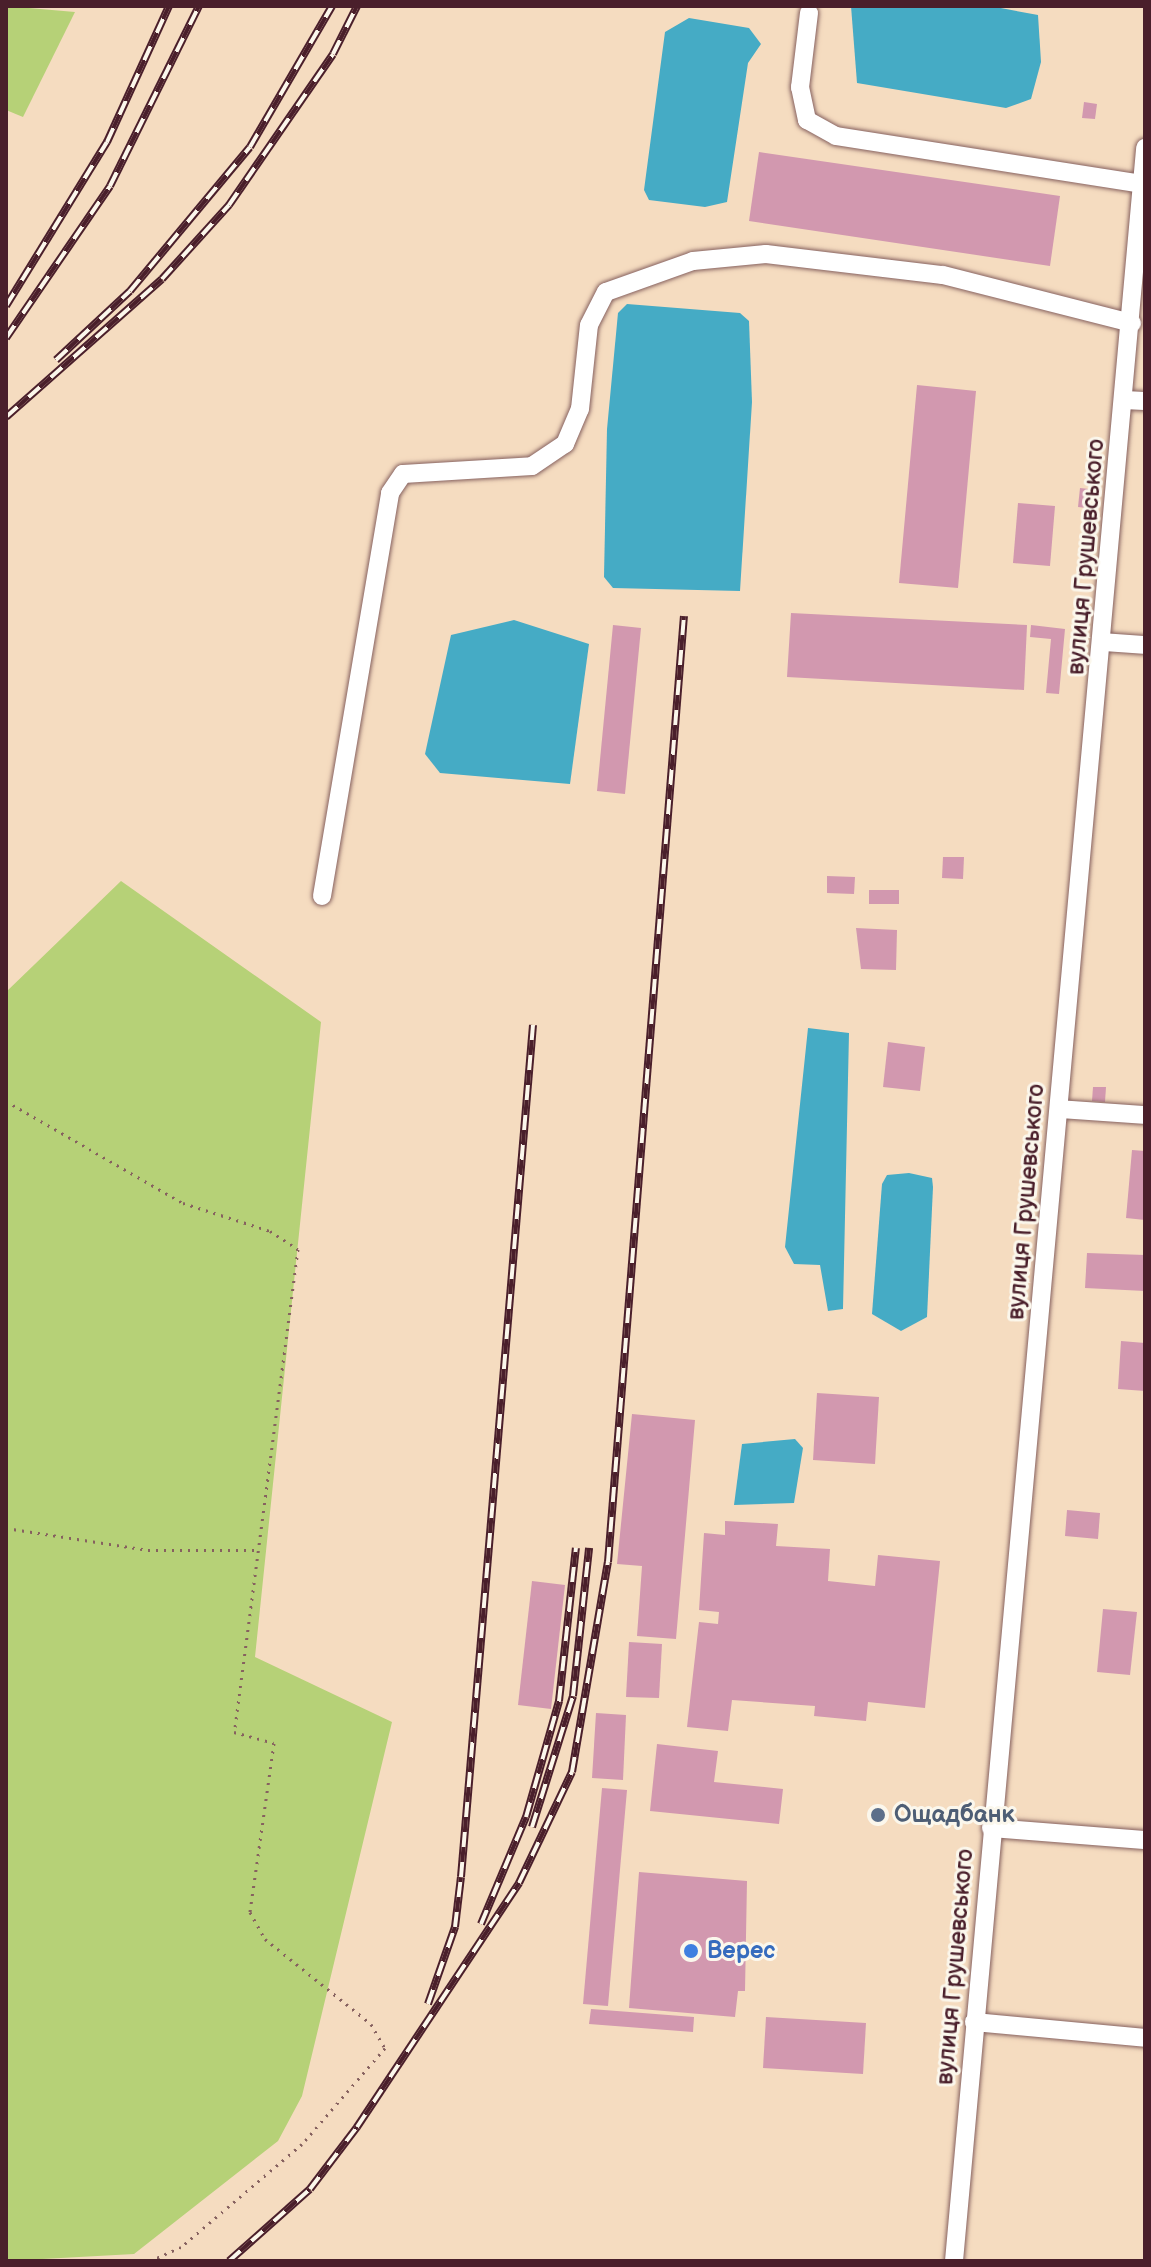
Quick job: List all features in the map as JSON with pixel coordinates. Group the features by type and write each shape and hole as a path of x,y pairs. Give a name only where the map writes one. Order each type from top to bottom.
{"street":[{"path":"809,13 800,87 807,120 836,136 1142,184"},
{"name":"вулиця Грушевського","path":"954,2261 991,1828 1132,323 1145,148"},
{"path":"322,896 390,493 403,474 532,466 565,444 580,409 589,325 606,292 693,261 766,254 971,280 1132,323"},
{"path":"1124,400 1145,401"},
{"path":"1103,642 1145,645"},
{"path":"1059,1109 1145,1115"},
{"path":"991,1828 1145,1840"},
{"path":"974,2022 1145,2038"}],"path":[{"path":"6,1101 183,1203 270,1231 298,1249 234,1732 274,1743 250,1912 265,1939 371,2024 385,2048 302,2144 181,2247 150,2261"},
{"path":"6,1528 148,1550 259,1550"}],"green space":[{"path":"6,6 75,12 23,117 6,110"},
{"path":"121,881 321,1022 255,1657 392,1722 302,2096 278,2141 134,2254 6,2261 6,992"}],"water":[{"path":"851,6 990,6 1038,15 1041,62 1031,99 1006,108 857,83"},
{"path":"689,18 749,28 761,44 748,63 727,202 705,207 649,200 644,190 665,32"},
{"path":"627,304 740,313 749,321 752,402 740,591 613,588 604,577 607,429 618,313"},
{"path":"514,620 589,644 570,784 440,773 425,754 451,635"},
{"path":"808,1028 849,1033 843,1309 828,1311 820,1265 794,1264 785,1247"},
{"path":"909,1173 932,1178 927,1317 901,1331 872,1314 882,1184 887,1175"},
{"path":"795,1439 803,1448 794,1503 734,1505 742,1444"}],"building":[{"path":"1084,102 1097,104 1095,119 1082,118"},
{"path":"759,152 1060,196 1050,266 749,221"},
{"path":"917,385 976,391 958,588 899,583"},
{"path":"1080,488 1089,489 1087,508 1078,507"},
{"path":"1018,503 1055,506 1050,566 1013,563"},
{"path":"791,613 1027,625 1024,690 787,677"},
{"path":"613,625 641,628 625,794 597,791"},
{"path":"1031,625 1065,629 1059,694 1046,693 1051,639 1030,637"},
{"path":"943,857 964,857 963,879 942,878"},
{"path":"827,876 855,877 854,894 827,893"},
{"path":"869,890 899,890 899,904 869,904"},
{"path":"856,928 897,930 896,970 861,969"},
{"path":"888,1042 925,1047 920,1091 883,1087"},
{"path":"1093,1087 1106,1087 1105,1102 1092,1101"},
{"path":"1132,1150 1145,1151 1145,1220 1126,1218"},
{"path":"1087,1253 1145,1255 1145,1291 1085,1288"},
{"path":"1121,1341 1145,1343 1145,1391 1118,1389"},
{"path":"817,1393 879,1397 875,1464 813,1460"},
{"path":"632,1414 695,1420 676,1639 637,1636 642,1566 617,1564"},
{"path":"1067,1510 1100,1513 1098,1539 1065,1536"},
{"path":"725,1521 778,1524 776,1546 830,1549 828,1581 875,1586 878,1555 940,1561 925,1708 868,1702 866,1721 814,1716 815,1706 732,1700 728,1731 687,1727 699,1622 718,1624 719,1612 699,1610 704,1533 725,1535"},
{"path":"532,1581 565,1585 551,1709 518,1705"},
{"path":"1103,1609 1137,1612 1130,1675 1097,1672"},
{"path":"629,1642 662,1644 659,1698 626,1697"},
{"path":"596,1713 626,1715 623,1780 592,1778"},
{"path":"657,1744 718,1751 714,1782 783,1789 779,1824 650,1811"},
{"path":"602,1788 627,1790 608,2006 583,2004"},
{"name":"Верес","path":"639,1872 747,1881 745,1991 738,1991 735,2017 629,2008"},
{"path":"591,2009 694,2017 693,2032 589,2024"},
{"path":"766,2017 866,2023 863,2074 763,2068"}],"railway":[{"path":"6,306 107,142 169,6"},
{"path":"6,338 110,186 199,6"},
{"path":"56,360 130,291 250,147 332,6"},
{"path":"6,417 162,279 229,205 333,54 357,6"},
{"path":"229,2261 310,2189 357,2127 519,1883 572,1772 608,1562 684,616"},
{"path":"428,2004 455,1927 461,1877 533,1025"},
{"path":"481,1924 526,1817 559,1701 576,1548"},
{"path":"532,1827 573,1696 589,1548"}],"place":[{"name":"Ощадбанк","path":"878,1815"},
{"name":"Верес","path":"691,1951"}]}
